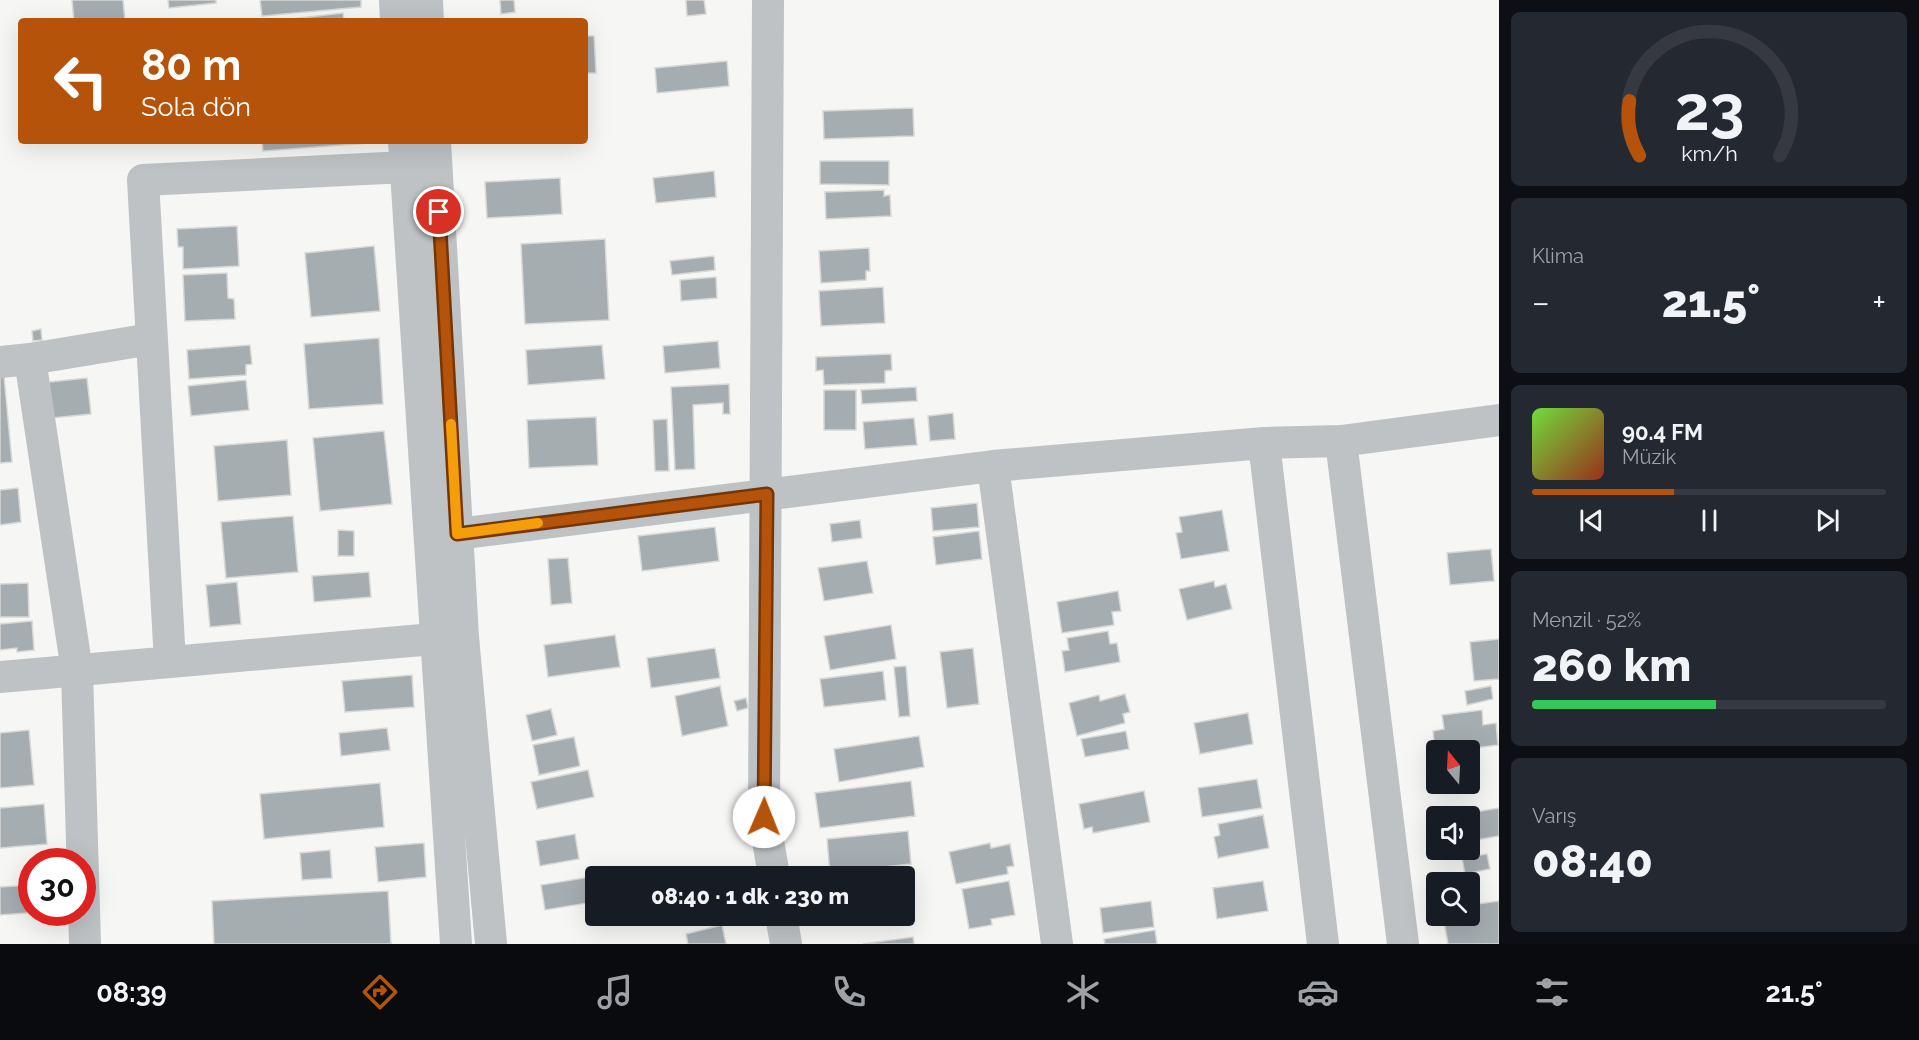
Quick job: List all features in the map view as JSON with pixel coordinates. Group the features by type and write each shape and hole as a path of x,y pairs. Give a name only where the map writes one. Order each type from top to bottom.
{"street":[{"path":"395,0 396,18"},
{"path":"427,0 428,18"},
{"path":"768,0 764,817 772,866"},
{"path":"170,662 142,180 405,154 436,153 457,534 449,638 456,944"},
{"path":"405,154 449,638 491,944"},
{"path":"85,944 76,671 15,360 152,339"},
{"path":"457,534 993,466 1264,443 1341,441 1499,420"},
{"path":"1341,441 1403,944"},
{"path":"1264,443 1323,944"},
{"path":"993,466 1057,944"},
{"path":"0,677 449,638"},
{"path":"783,926 786,944"}],"building":[{"path":"72,0 123,0 125,18 74,18"},
{"path":"168,0 216,0 216,3 169,8"},
{"path":"260,0 361,0 361,7 262,16"},
{"path":"500,0 514,0 515,12 501,14"},
{"path":"686,0 704,0 706,14 687,16"},
{"path":"343,13 344,18 300,18"},
{"path":"588,36 594,36 596,73 588,73"},
{"path":"727,61 729,86 657,93 655,68"},
{"path":"913,108 914,136 824,139 823,111"},
{"path":"262,144 356,144 263,151"},
{"path":"820,161 889,161 889,185 820,184"},
{"path":"714,171 716,197 656,203 653,178"},
{"path":"560,178 562,214 487,218 485,182"},
{"path":"884,190 884,196 890,195 891,216 826,219 825,192"},
{"path":"237,226 239,266 183,269 183,247 178,247 177,229"},
{"path":"605,239 609,320 525,324 521,244"},
{"path":"374,246 380,311 311,317 305,253"},
{"path":"869,248 870,271 866,271 866,280 821,283 819,251"},
{"path":"714,256 715,270 672,275 670,261"},
{"path":"227,273 228,298 234,299 235,319 185,321 183,275"},
{"path":"716,277 717,298 681,301 680,280"},
{"path":"883,287 885,323 821,326 819,291"},
{"path":"41,329 42,340 33,341 32,331"},
{"path":"379,338 383,404 309,409 304,344"},
{"path":"718,341 720,368 665,373 663,346"},
{"path":"250,345 252,364 246,365 246,375 189,379 187,350"},
{"path":"602,345 605,379 528,385 526,350"},
{"path":"891,354 892,370 885,371 885,383 824,385 823,370 816,371 816,357"},
{"path":"0,376 4,376 12,462 0,463"},
{"path":"87,378 91,414 52,418 49,382"},
{"path":"246,380 249,410 191,416 188,386"},
{"path":"729,384 730,414 723,414 723,403 693,405 695,469 675,470 671,387"},
{"path":"916,387 917,401 862,404 861,390"},
{"path":"824,390 856,390 856,430 824,430"},
{"path":"953,413 955,439 930,441 928,416"},
{"path":"596,417 598,465 529,468 527,420"},
{"path":"914,418 917,445 865,449 863,422"},
{"path":"667,419 669,471 655,471 653,420"},
{"path":"384,431 392,504 320,511 313,438"},
{"path":"287,440 291,495 218,501 214,446"},
{"path":"18,488 21,522 0,525 0,490"},
{"path":"977,503 979,527 933,531 931,508"},
{"path":"1222,510 1229,551 1181,559 1176,533 1182,532 1179,517"},
{"path":"293,516 298,572 226,578 221,522"},
{"path":"860,520 862,538 832,542 830,524"},
{"path":"715,527 719,561 642,571 638,536"},
{"path":"338,530 354,531 354,556 338,556"},
{"path":"979,531 982,559 936,565 933,537"},
{"path":"1491,549 1494,581 1450,585 1447,553"},
{"path":"568,558 572,603 551,605 548,559"},
{"path":"867,561 873,593 824,601 818,568"},
{"path":"369,572 371,597 314,602 312,576"},
{"path":"1214,581 1215,587 1226,584 1232,609 1187,620 1179,589"},
{"path":"237,582 241,624 210,627 206,585"},
{"path":"28,583 29,617 0,617 0,584"},
{"path":"1118,591 1121,611 1112,612 1114,625 1062,633 1057,602"},
{"path":"32,621 34,650 17,652 17,648 0,650 0,624"},
{"path":"891,625 896,659 830,670 824,636"},
{"path":"1108,631 1110,644 1117,643 1120,662 1065,672 1062,651 1069,650 1067,638"},
{"path":"615,635 620,667 548,677 544,645"},
{"path":"1499,639 1499,679 1474,681 1470,642"},
{"path":"715,648 720,678 651,688 647,658"},
{"path":"973,648 979,704 947,708 940,652"},
{"path":"906,666 910,716 899,717 894,667"},
{"path":"883,671 886,700 824,707 820,679"},
{"path":"412,675 414,707 345,712 342,681"},
{"path":"720,686 728,726 682,736 675,696"},
{"path":"1491,686 1493,699 1467,705 1465,691"},
{"path":"1125,694 1130,712 1123,714 1125,723 1077,736 1069,703 1099,695 1100,701"},
{"path":"746,698 748,708 737,711 734,701"},
{"path":"551,709 557,735 532,741 526,715"},
{"path":"1482,710 1483,725 1496,723 1498,745 1480,747 1480,740 1434,740 1433,731 1444,729 1442,715"},
{"path":"1248,713 1253,744 1200,754 1194,723"},
{"path":"387,728 390,750 341,756 339,733"},
{"path":"29,730 34,785 0,788 0,733"},
{"path":"1126,731 1129,749 1085,757 1081,739"},
{"path":"919,736 924,767 839,782 834,749"},
{"path":"574,737 580,766 539,775 533,745"},
{"path":"588,770 594,797 537,809 531,782"},
{"path":"1257,779 1262,808 1202,817 1198,788"},
{"path":"911,781 915,816 820,828 815,793"},
{"path":"380,783 384,827 264,839 260,794"},
{"path":"1144,791 1150,822 1093,833 1092,827 1084,829 1079,804"},
{"path":"44,804 47,844 0,848 0,808"},
{"path":"1499,808 1499,836 1480,839 1480,811"},
{"path":"1263,815 1269,848 1218,858 1214,837 1220,835 1218,824"},
{"path":"908,831 911,864 829,866 827,839"},
{"path":"575,834 579,859 540,866 536,841"},
{"path":"424,843 426,877 378,882 375,847"},
{"path":"990,843 991,848 1010,844 1014,866 1007,867 1008,874 956,884 949,852"},
{"path":"330,850 332,878 302,880 300,853"},
{"path":"1487,854 1490,869 1465,872 1462,860 1480,860 1480,855"},
{"path":"585,878 585,903 545,910 541,885"},
{"path":"1009,881 1015,915 991,919 992,925 969,929 962,889"},
{"path":"1263,881 1268,911 1217,919 1213,888"},
{"path":"18,886 18,914 0,915 0,887"},
{"path":"388,891 391,944 214,944 212,901"},
{"path":"1151,901 1154,927 1103,933 1100,908"},
{"path":"1499,901 1499,944 1448,944 1445,926 1480,926 1480,904"},
{"path":"722,926 726,944 688,944 686,934"},
{"path":"1155,930 1157,944 1105,944 1104,939"},
{"path":"913,937 914,944 863,944"}],"slow traffic":[{"path":"451,424 457,534 538,523"}],"route":[{"path":"439,212 457,534 767,494 764,817"}]}
